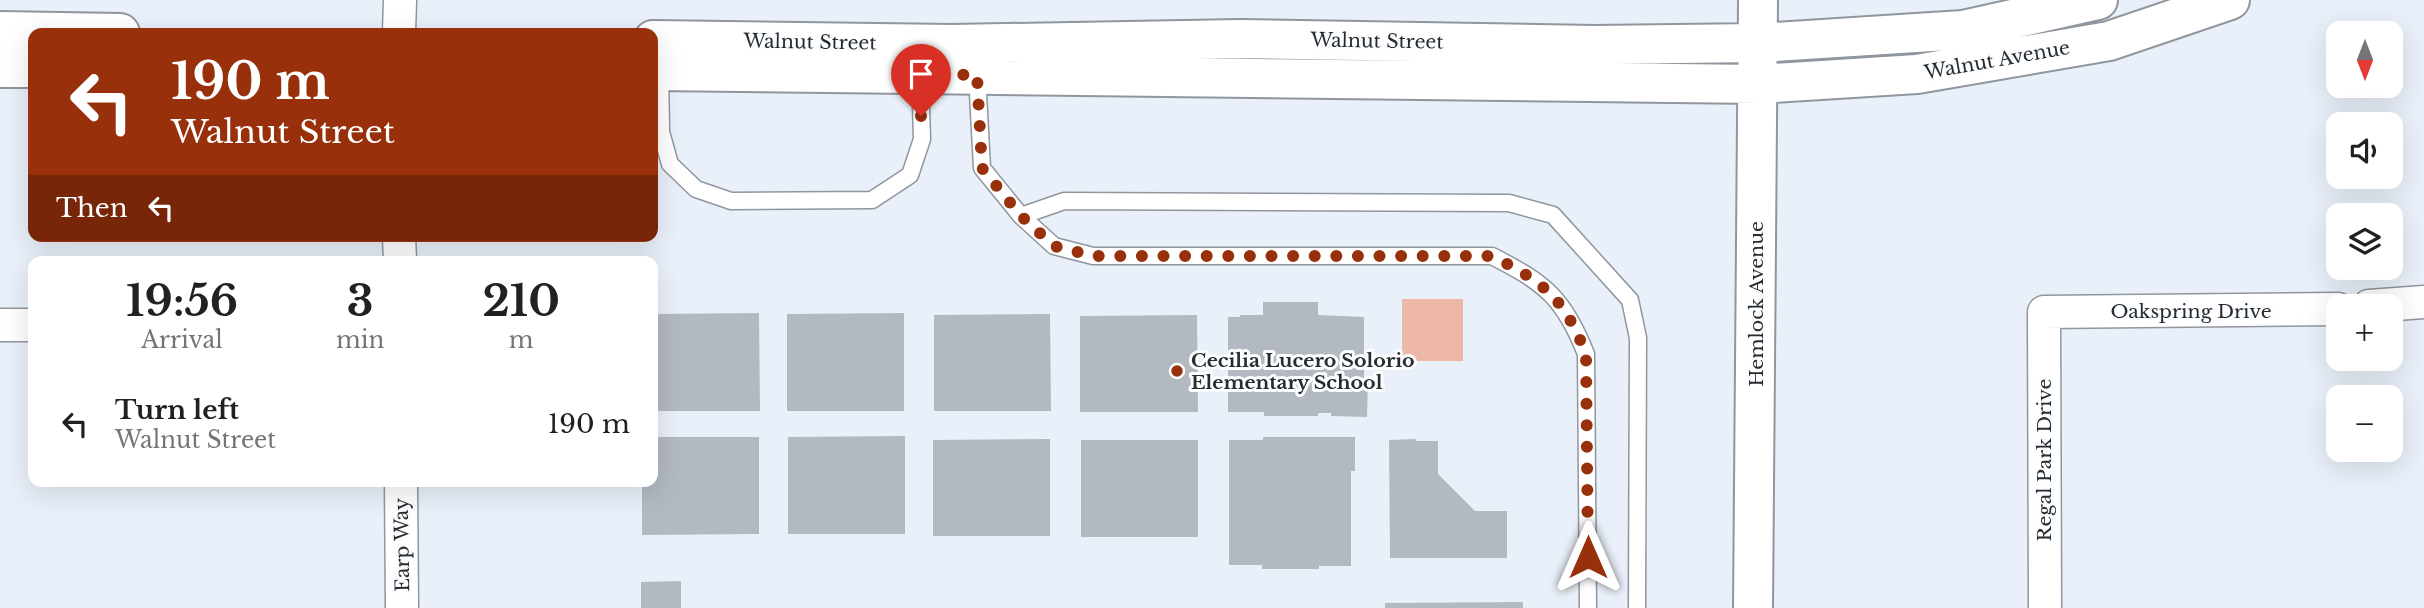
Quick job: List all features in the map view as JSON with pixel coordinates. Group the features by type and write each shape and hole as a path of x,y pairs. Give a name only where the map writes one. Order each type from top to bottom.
{"street":[{"path":"399,28 400,0"},
{"name":"Hemlock Avenue","path":"1754,608 1758,0"},
{"name":"Walnut Street","path":"950,67 1240,39 1594,45 1758,43 1963,30 2098,0"},
{"name":"Walnut Avenue","path":"1758,84 1917,74 2109,41 2230,0"},
{"path":"0,32 28,32"},
{"name":"Walnut Street","path":"658,61 1758,84"},
{"path":"0,68 28,68"},
{"path":"2403,304 2424,302"},
{"name":"Oakspring Drive","path":"2044,312 2326,309"},
{"name":"Regal Park Drive","path":"2044,312 2045,608"},
{"path":"0,325 28,325"},
{"name":"Earp Way","path":"401,487 402,608"}],"lane":[{"path":"658,96 661,132 670,163 696,189 731,201 872,200 910,175 950,67"},
{"path":"950,67 982,168 1021,216 1054,246 1093,256 1492,256 1522,272 1555,296 1575,326 1586,354 1588,608"},
{"path":"1021,216 1064,201 1510,202 1553,215 1630,300 1638,338 1637,608"}],"shaded area":[{"path":"1402,299 1463,299 1463,361 1402,361"}],"building":[{"path":"1263,302 1318,302 1318,315 1364,317 1364,380 1368,380 1367,417 1331,416 1331,413 1318,413 1318,416 1264,416 1264,412 1228,412 1228,317 1263,315"},
{"path":"759,313 760,411 658,411 658,314"},
{"path":"904,313 904,411 787,411 787,314"},
{"path":"1050,314 1051,411 934,411 934,315"},
{"path":"1197,315 1198,412 1080,412 1080,316"},
{"path":"905,436 905,534 788,534 788,437"},
{"path":"658,437 759,437 759,534 642,535 642,487 658,487"},
{"path":"1263,437 1355,437 1355,471 1351,471 1351,566 1262,569 1262,565 1229,565 1229,440 1263,440"},
{"path":"1050,439 1050,536 933,536 933,440"},
{"path":"1081,440 1198,440 1198,537 1081,537"},
{"path":"1389,440 1438,441 1438,474 1475,511 1507,511 1507,558 1390,558"},
{"path":"681,581 681,608 641,608 641,582"},
{"path":"1523,602 1523,608 1385,608 1385,603"}],"place":[{"name":"Cecilia Lucero Solorio Elementary School","path":"1177,371"}],"route":[{"path":"921,116 919,74 977,75 982,168 1007,201 1054,246 1093,256 1492,256 1522,272 1555,296 1575,326 1586,354 1588,557"}]}
